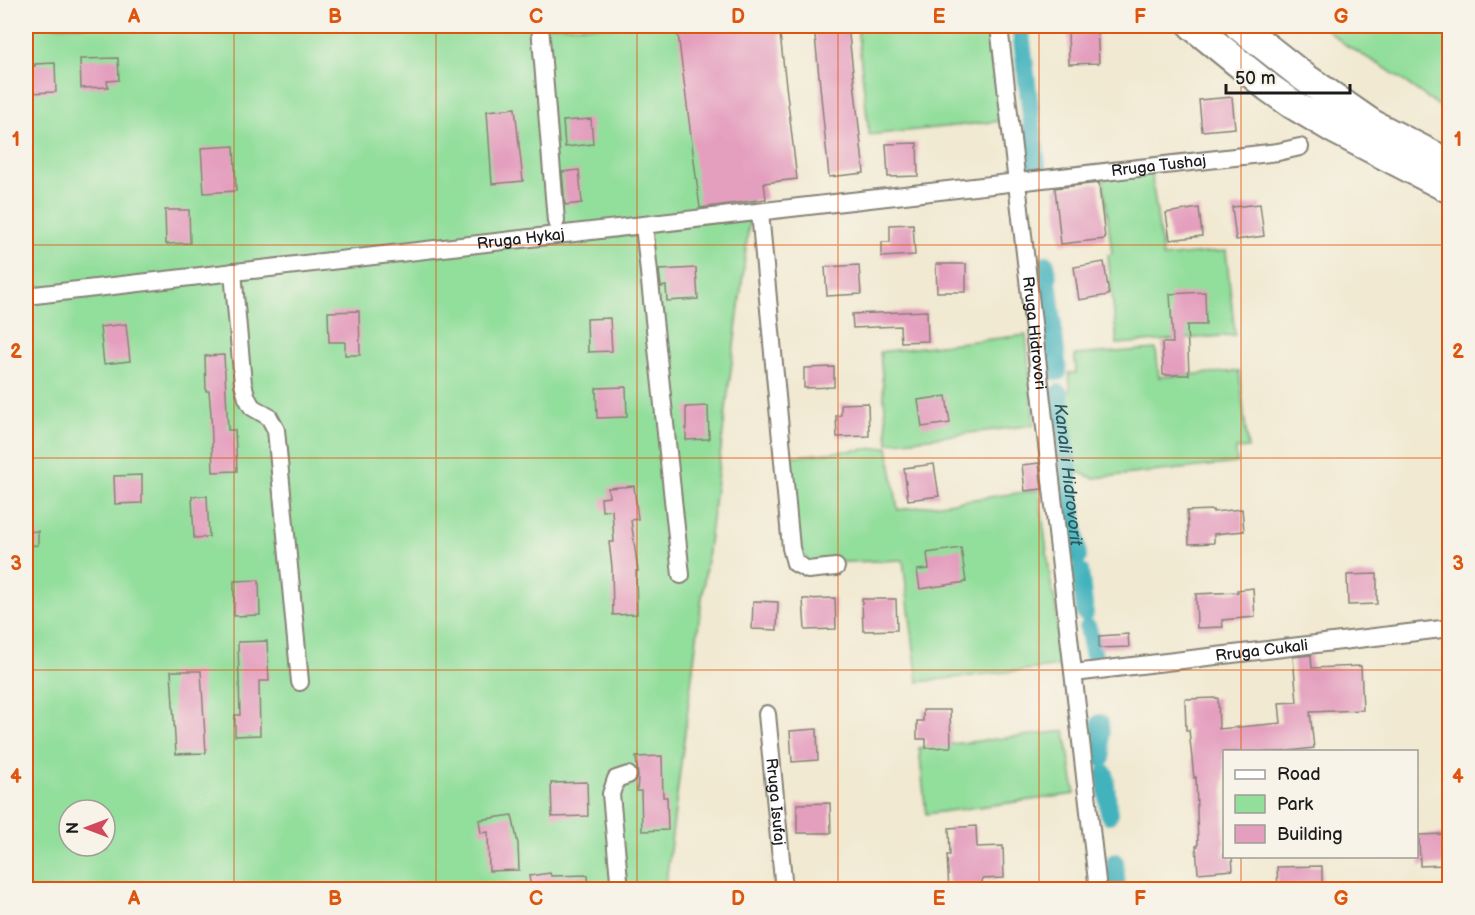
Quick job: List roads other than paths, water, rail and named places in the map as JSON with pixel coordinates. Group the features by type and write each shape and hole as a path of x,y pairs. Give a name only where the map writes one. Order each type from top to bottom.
{"highway":[{"path":"1193,26 1292,104 1449,189"},
{"path":"1239,26 1304,77 1372,124 1449,164"}],"street":[{"path":"540,26 556,221"},
{"name":"Rruga Hidrovori","path":"999,26 1098,890"},
{"name":"Rruga Tushaj","path":"1017,182 1278,152 1300,147"},
{"name":"Rruga Hykaj","path":"26,296 1017,182"},
{"path":"760,212 790,548 795,564 808,570 836,567"},
{"path":"644,225 681,574"},
{"path":"233,272 243,384 252,407 269,417 276,430 300,682"},
{"name":"Rruga Cukali","path":"1074,673 1449,628"},
{"name":"Rruga Isufaj","path":"766,714 784,890"},
{"path":"620,890 611,794 616,779 628,775"}],"waterway":[{"name":"Kanali i Hidrovorit","path":"1021,33 1038,174"},
{"name":"Kanali i Hidrovorit","path":"1046,264 1048,278"},
{"name":"Kanali i Hidrovorit","path":"1049,288 1058,372"},
{"name":"Kanali i Hidrovorit","path":"1059,393 1078,557"},
{"name":"Kanali i Hidrovorit","path":"1080,571 1085,613"},
{"name":"Kanali i Hidrovorit","path":"1088,628 1095,661"},
{"name":"Kanali i Hidrovorit","path":"1100,723 1102,758"},
{"name":"Kanali i Hidrovorit","path":"1105,774 1109,815"},
{"name":"Kanali i Hidrovorit","path":"1115,862 1117,890"}]}
